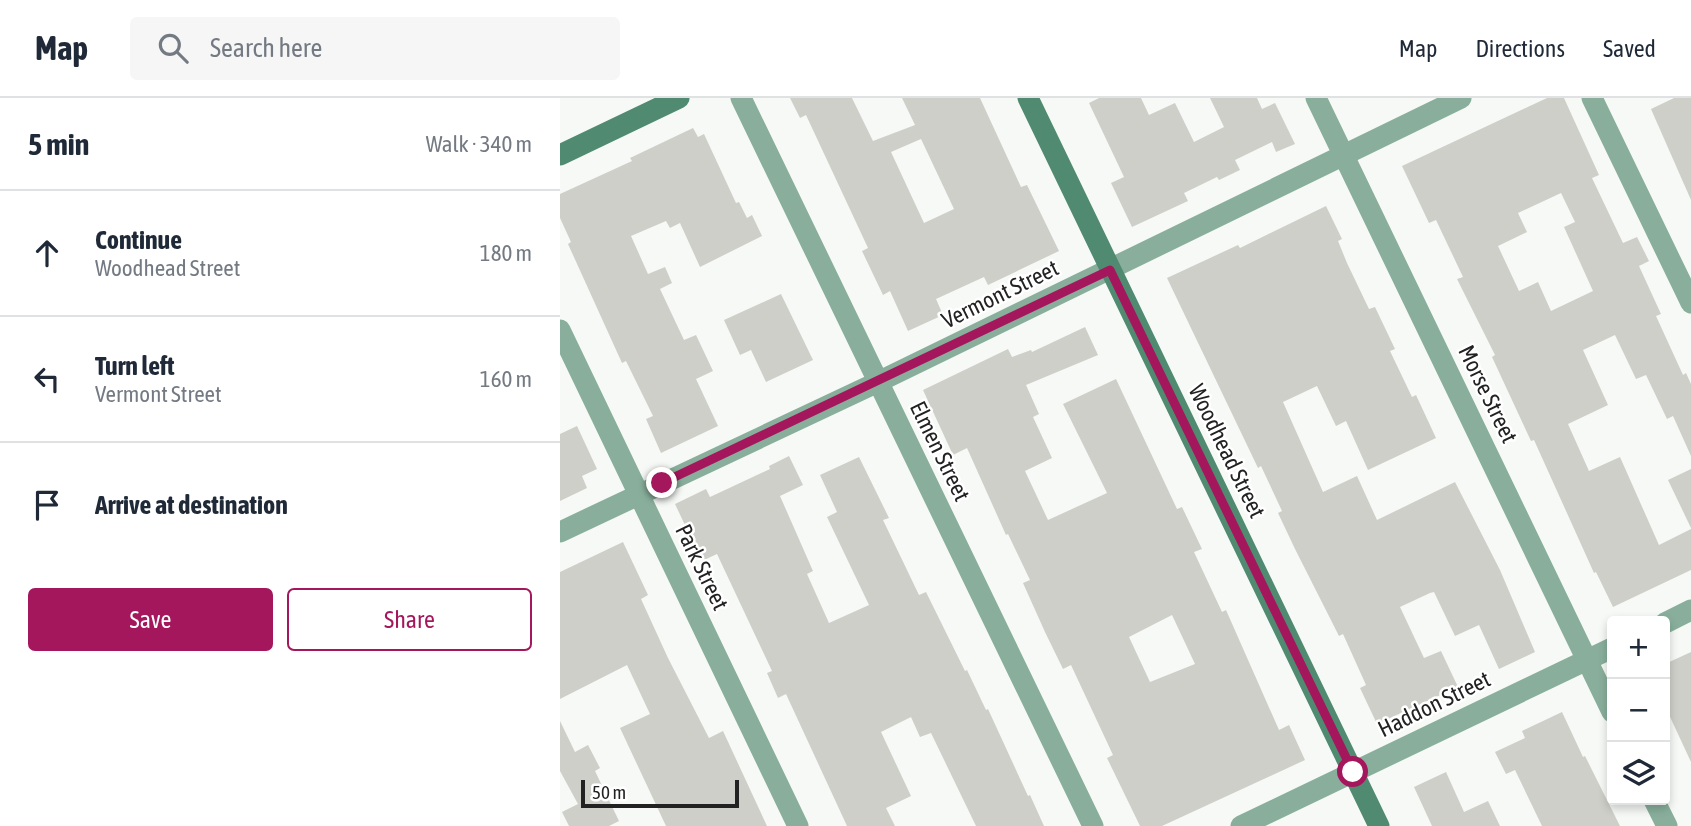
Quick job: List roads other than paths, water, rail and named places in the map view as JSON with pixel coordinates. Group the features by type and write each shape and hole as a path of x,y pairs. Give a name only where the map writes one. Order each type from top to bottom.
{"street":[{"path":"560,155 679,98"},
{"name":"Elmen Street","path":"741,98 1093,826"},
{"name":"Woodhead Street","path":"1028,98 1379,826"},
{"name":"Morse Street","path":"1316,98 1607,702"},
{"name":"Vermont Street","path":"560,532 878,382 1461,98"},
{"path":"1592,98 1691,303"},
{"name":"Park Street","path":"560,330 798,826"},
{"path":"1670,620 1691,610"},
{"name":"Haddon Street","path":"1241,826 1607,650"},
{"path":"1656,805 1667,826"}]}
